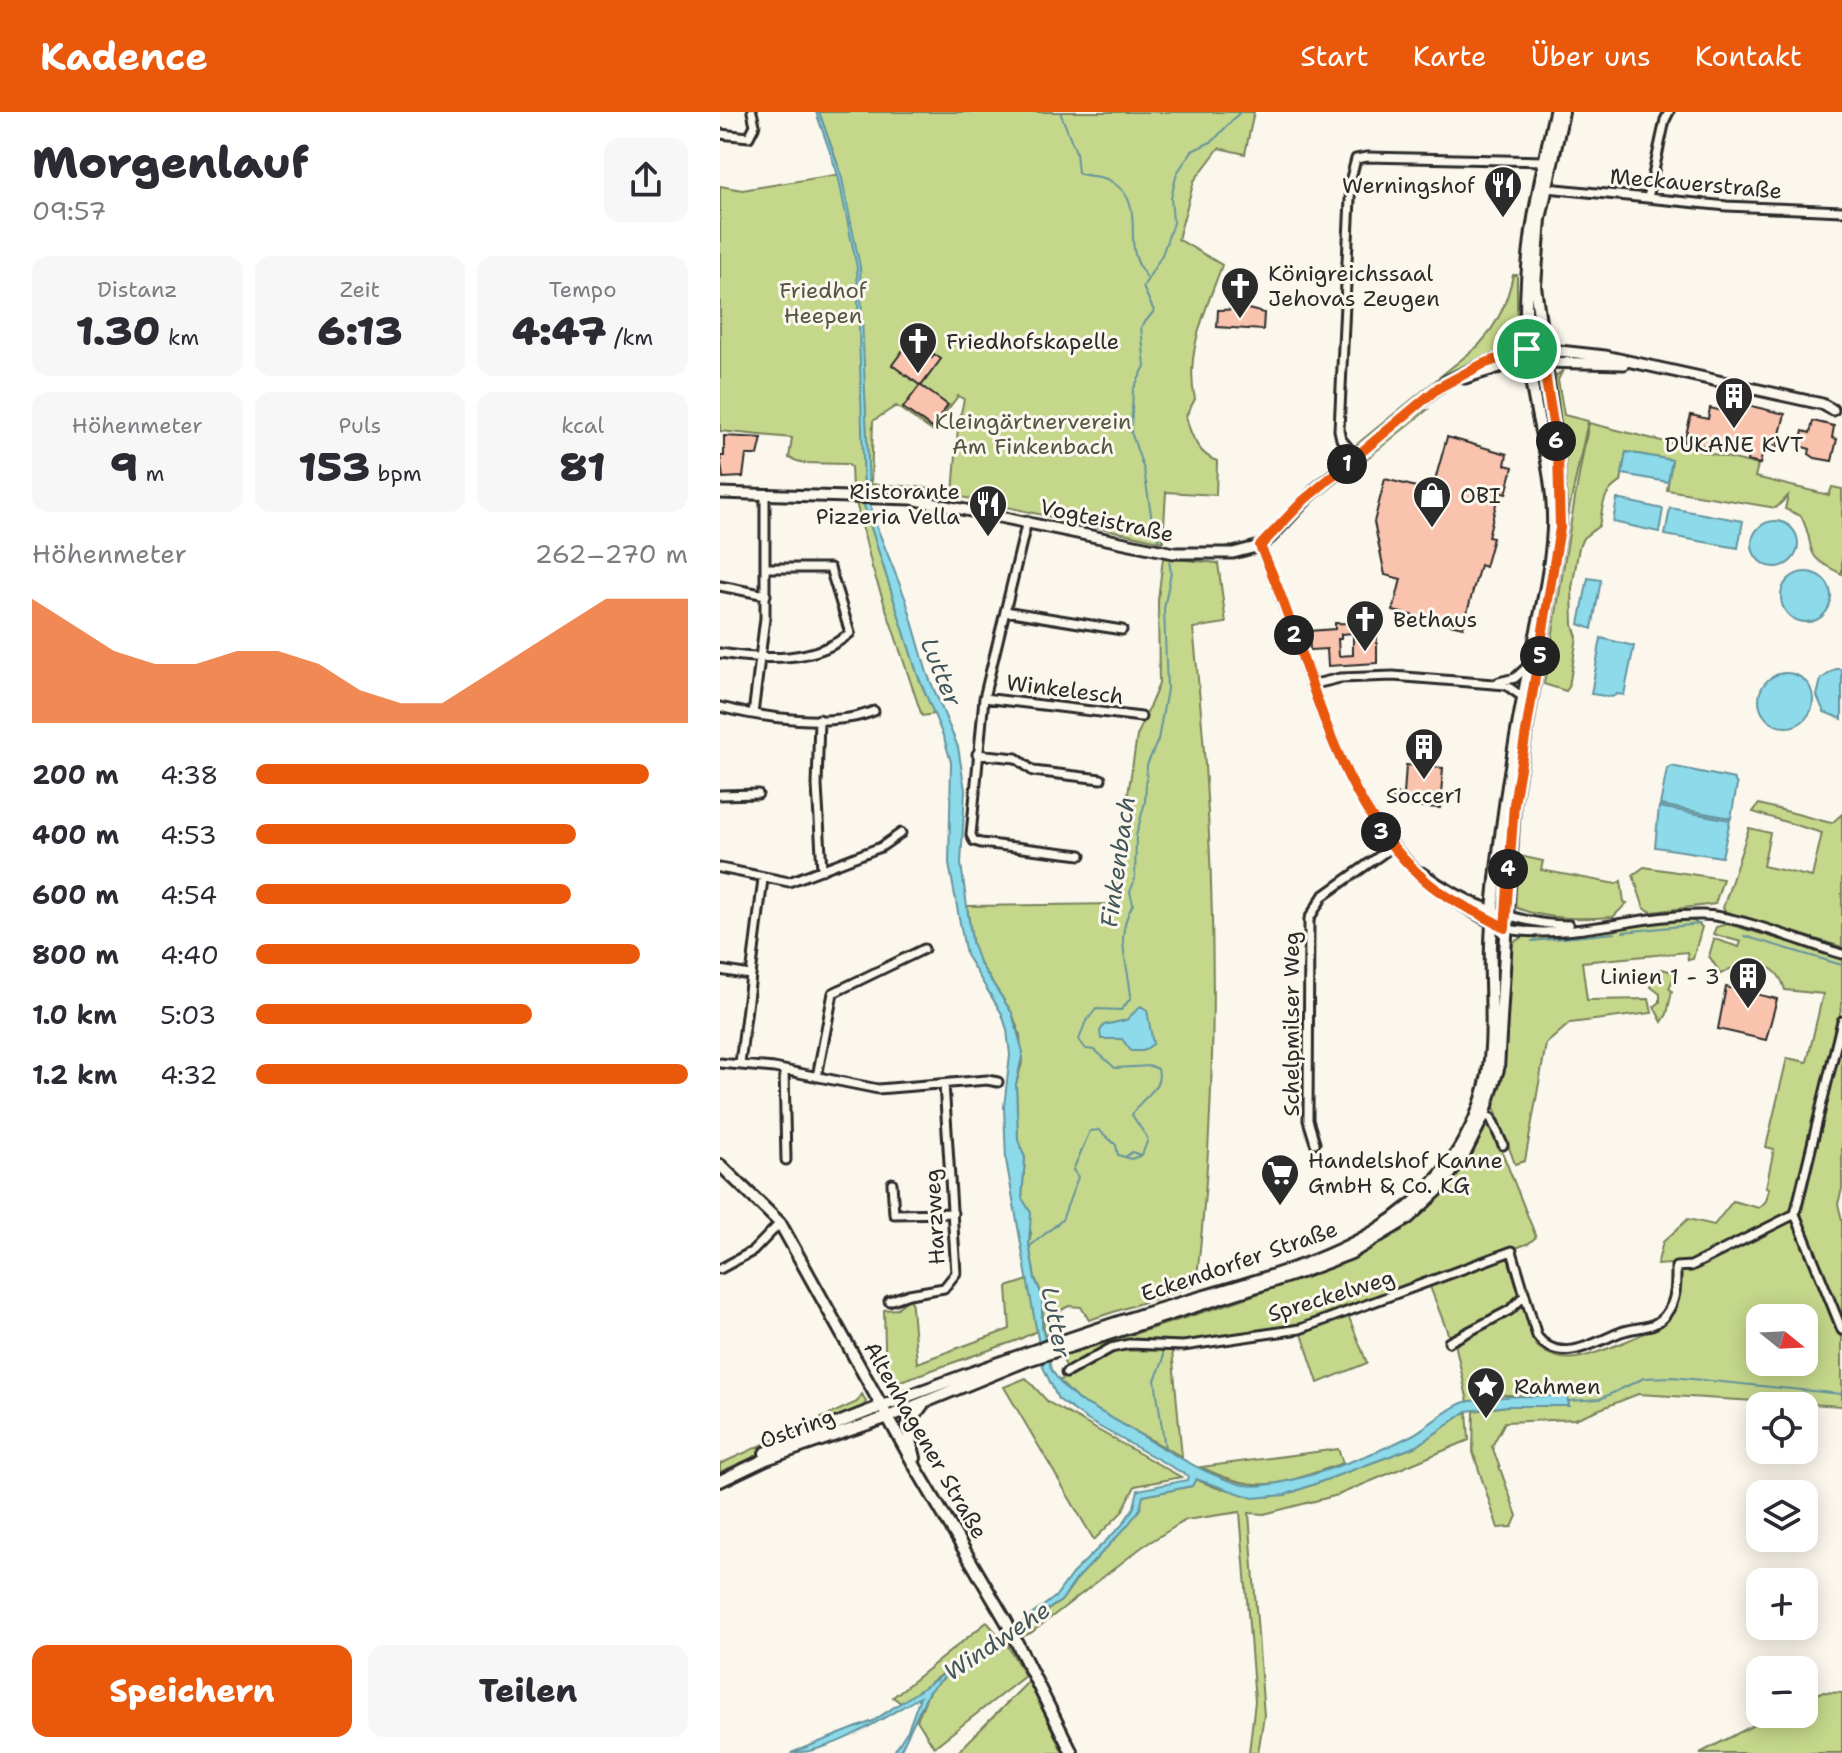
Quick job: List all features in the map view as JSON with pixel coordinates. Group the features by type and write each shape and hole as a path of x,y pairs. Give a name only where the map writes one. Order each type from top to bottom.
{"main road":[{"name":"Eckendorfer Straße","path":"882,1405 1348,1246 1402,1213 1431,1186 1467,1134 1487,1081 1492,1038 1493,915 1506,803 1553,526 1547,453 1528,364 1527,253 1555,112"},
{"name":"Eckendorfer Straße","path":"1060,1345 1301,1272 1380,1238 1407,1219 1438,1190 1464,1155 1484,1115 1499,1056 1514,804 1560,528 1558,454 1541,349 1536,267 1547,188 1563,112"},
{"path":"1527,349 1541,349"},
{"path":"1528,364 1543,362"},
{"name":"Altenhagener Straße","path":"720,1165 765,1205 780,1223 916,1468 1016,1639 1072,1753"},
{"name":"Eckendorfer Straße","path":"888,1417 1023,1357"},
{"path":"916,1468 907,1426 925,1402"},
{"name":"Ostring","path":"720,1478 882,1405"},
{"name":"Ostring","path":"720,1478 888,1417"}],"street":[{"path":"720,134 749,137 755,125 752,112"},
{"path":"1648,198 1669,112"},
{"path":"1356,457 1342,441 1339,430 1353,164 1356,159 1544,161"},
{"name":"Meckauerstraße","path":"1547,188 1727,206 1842,211"},
{"path":"1527,349 1459,375 1430,396 1304,500 1260,546 1348,775 1400,856 1430,878 1493,915 1505,928 1550,932 1707,915 1842,954"},
{"path":"1541,349 1605,356 1806,403 1822,404 1838,411"},
{"path":"1543,362 1632,364"},
{"path":"1430,396 1484,372 1517,363 1528,364"},
{"name":"Vogteistraße","path":"720,493 901,497 1186,554 1233,553 1260,546"},
{"path":"753,714 762,657 766,595 765,494"},
{"path":"1027,521 984,698 971,835 974,841 1081,855"},
{"path":"720,653 762,657 820,652 849,635 851,629 830,568 766,568"},
{"path":"720,586 766,595"},
{"path":"1005,611 1122,630"},
{"path":"1492,684 1515,678 1530,663"},
{"path":"1311,685 1340,678 1379,676 1492,684 1513,688 1524,698"},
{"name":"Winkelesch","path":"984,698 1141,717"},
{"path":"720,709 819,719 851,719 874,711"},
{"path":"819,719 817,786 822,870"},
{"path":"977,754 1016,758 1033,771 1101,779"},
{"path":"720,795 758,794"},
{"path":"720,868 789,882 881,847 901,833"},
{"name":"Schelpmilser Weg","path":"1315,1143 1308,1120 1309,919 1323,896 1392,847"},
{"path":"740,1064 763,879"},
{"path":"1493,915 1552,925 1593,926"},
{"path":"817,1077 833,993 924,949"},
{"path":"720,970 750,975"},
{"path":"1842,1021 1795,1214 1842,1330"},
{"path":"720,1063 784,1070 878,1089 987,1080 998,1082"},
{"path":"784,1070 786,1160"},
{"name":"Harzweg","path":"889,1301 944,1288 953,1279 957,1264 944,1084"},
{"path":"1484,1115 1491,1118 1503,1145"},
{"path":"892,1183 894,1214 953,1213"},
{"path":"1449,1342 1510,1310 1525,1295 1536,1334 1541,1342 1555,1350 1574,1350 1624,1330 1653,1325 1666,1315 1673,1302 1676,1267 1691,1266 1795,1214"},
{"path":"720,1269 753,1251 780,1223"},
{"name":"Spreckelweg","path":"1066,1373 1111,1348 1129,1344 1183,1346 1300,1329 1512,1251 1525,1295"}],"green space":[{"path":"819,112 1254,112 1245,154 1219,148 1194,181 1178,239 1222,265 1199,331 1192,365 1195,399 1186,416 1196,443 1205,454 1217,461 1216,495 1166,492 1163,542 953,495 958,427 964,399 958,396 932,431 896,406 873,421 871,484 949,489 944,498 869,490 865,397 862,399 864,490 852,488 851,467 847,464 803,463 789,458 792,438 720,431 720,186 742,190 841,174"},
{"path":"1513,275 1517,275 1517,332 1512,347 1431,387 1364,444 1357,444 1478,346 1501,313"},
{"path":"1563,370 1558,380 1564,415 1588,421 1568,515 1554,382"},
{"path":"1427,410 1304,509 1301,507 1418,411"},
{"path":"1589,423 1758,465 1755,477 1829,495 1832,487 1842,489 1842,574 1814,556 1801,516 1785,509 1788,496 1776,508 1667,490 1672,460 1626,452 1621,482 1607,495 1599,526 1583,538 1579,547 1572,588 1573,625 1577,637 1569,687 1566,691 1544,684"},
{"path":"856,502 863,502 918,676 935,714 922,716 872,567"},
{"path":"1163,558 1218,563 1226,623 1193,628 1207,792 1213,956 1210,1121 1196,1285 1089,1320 1081,1307 1069,1306 1054,1317 1044,1336 1042,1295 1035,1278 1029,1244 1031,1233 1022,1198 1025,1158 1018,1140 1016,1084 1022,1063 1020,1035 1012,1013 974,954 967,906 1119,904 1118,859 1137,736 1159,684 1158,600"},
{"path":"1759,804 1832,823 1842,814 1842,947 1726,912 1723,908 1749,828 1770,833 1763,866 1812,877 1822,833 1753,812"},
{"path":"1515,855 1543,861 1541,870 1616,884 1621,881 1624,902 1627,903 1613,917 1601,918 1552,917 1517,908 1513,901"},
{"path":"1644,867 1723,879 1715,904 1652,912 1644,908 1633,875"},
{"path":"1689,918 1702,927 1693,959 1688,960 1687,952 1582,962 1587,1000 1649,999 1652,1013 1570,1023 1546,1044 1525,1161 1515,1164 1493,1104 1503,1062 1513,942 1527,935"},
{"path":"1728,924 1842,958 1842,1005 1791,1213 1687,1263 1657,1265 1663,1242 1688,1219 1714,1225 1733,1201 1759,1208 1766,1201 1774,1149 1766,1147 1787,1058 1807,1062 1823,994 1785,990 1775,972 1759,964 1740,966 1721,974 1709,956 1714,939 1739,947 1741,942 1713,934 1716,927"},
{"path":"1658,970 1676,973 1669,988 1672,991 1667,1014 1662,1022 1654,1007 1660,1002 1660,994 1651,987"},
{"path":"1842,1040 1842,1189 1838,1204 1842,1220 1842,1321 1801,1215"},
{"path":"1487,1122 1491,1124 1536,1237 1529,1243 1304,1326 1192,1343 1127,1341 1067,1368 1061,1356 1274,1288 1349,1258 1384,1239 1416,1217 1445,1190 1469,1159"},
{"path":"1791,1220 1796,1223 1842,1335 1842,1406 1818,1405 1818,1392 1746,1392 1746,1400 1638,1394 1575,1419 1505,1422 1492,1446 1517,1516 1512,1527 1498,1528 1473,1452 1474,1411 1507,1406 1569,1405 1567,1397 1505,1395 1468,1402 1455,1343 1514,1311 1522,1303 1536,1345 1544,1352 1571,1358 1585,1356 1639,1336 1668,1318 1677,1295 1679,1270 1693,1269"},
{"path":"1507,1255 1520,1297 1514,1304 1449,1336 1429,1284"},
{"path":"1028,1280 1037,1331 889,1385 886,1380 884,1310 896,1309 911,1297 917,1363 1010,1329 1007,1287"},
{"path":"1348,1315 1367,1363 1318,1383 1301,1331"},
{"path":"1172,1350 1182,1457 1078,1400 1059,1381 1112,1351"},
{"path":"1026,1378 1048,1402 1181,1477 1135,1486 1122,1512 1094,1540 1004,1387"},
{"path":"862,1394 866,1402 861,1409 720,1472 720,1464 857,1402"},
{"path":"1467,1411 1469,1440 1338,1495 1264,1514 1249,1513 1264,1716 1258,1753 1249,1753 1255,1701 1240,1512 1186,1520 1142,1547 1031,1633 1024,1636 1020,1629 1061,1601 1076,1580 1127,1526 1143,1496 1191,1486 1195,1479 1217,1488 1285,1495 1417,1446"},
{"path":"1338,1449 1343,1463 1272,1484 1240,1482 1201,1467"},
{"path":"987,1622 1000,1637 947,1670 902,1704 893,1697"},
{"path":"1004,1639 1025,1676 934,1747 917,1720 929,1691 949,1673"},
{"path":"1029,1681 1063,1753 957,1753"},
{"path":"1842,1693 1842,1753 1700,1753 1748,1728 1818,1728 1818,1694"}],"water":[{"path":"816,112 819,112 841,174 860,267 869,490 864,490 857,268 838,175"},
{"path":"1626,452 1672,460 1668,482 1622,474"},
{"path":"1617,499 1663,509 1659,532 1613,522"},
{"name":"Windwehe","path":"863,502 870,503 906,600 927,673 958,747 965,790 961,864 972,942 979,962 1012,1013 1023,1052 1016,1084 1018,1140 1025,1158 1022,1198 1031,1213 1029,1244 1035,1279 1042,1295 1042,1326 1051,1369 1062,1385 1078,1400 1184,1460 1227,1480 1246,1485 1283,1482 1355,1460 1414,1434 1465,1402 1504,1397 1567,1396 1569,1406 1507,1406 1467,1411 1417,1446 1285,1495 1253,1498 1196,1479 1192,1486 1143,1496 1140,1509 1127,1526 1076,1580 1061,1601 949,1673 929,1691 899,1753 895,1750 908,1730 920,1697 841,1741 791,1753 873,1721 1018,1625 1055,1597 1072,1574 1122,1525 1134,1507 1138,1490 1187,1480 1188,1476 1089,1421 1058,1399 1043,1367 1006,1160 1004,1107 1010,1055 1007,1030 1002,1014 966,955 949,864 951,762 918,676"},
{"path":"1670,508 1743,521 1738,548 1665,535"},
{"path":"1775,521 1791,528 1798,544 1791,560 1775,567 1759,560 1752,544 1759,528"},
{"path":"1806,572 1824,579 1831,597 1824,615 1806,622 1788,615 1781,597 1788,579"},
{"path":"1588,578 1601,580 1592,629 1579,624"},
{"path":"1601,638 1634,646 1624,695 1591,694"},
{"path":"1836,669 1842,669 1842,719 1824,712 1817,696 1821,679"},
{"path":"1786,673 1805,681 1813,700 1805,719 1786,727 1767,719 1759,700 1767,681"},
{"path":"1671,766 1734,779 1737,785 1731,818 1660,805 1667,769"},
{"path":"1659,807 1730,820 1722,857 1655,847"},
{"path":"1141,1006 1147,1010 1153,1044 1143,1051 1131,1051 1122,1039 1101,1039 1100,1031 1104,1025 1126,1020"}],"building":[{"name":"Königreichssaal Jehovas Zeugen","path":"1248,309 1264,313 1263,330 1217,327 1218,310"},
{"name":"Friedhofskapelle","path":"914,345 932,358 934,354 941,359 921,386 892,365 906,346 911,349"},
{"path":"920,385 948,405 932,428 903,408"},
{"name":"DUKANE KVT","path":"1734,402 1785,414 1777,446 1765,443 1760,464 1747,461 1748,456 1702,445 1701,449 1684,442 1691,415 1708,419 1710,408 1731,413"},
{"path":"1813,421 1834,426 1832,438 1837,439 1832,461 1815,458 1809,454 1810,449 1799,446 1803,431 1810,433"},
{"path":"724,436 762,438 758,455 746,455 743,477 723,478 720,456 724,456"},
{"name":"OBI","path":"1447,437 1507,454 1505,465 1513,467 1506,494 1499,492 1488,537 1493,538 1485,567 1480,565 1463,627 1393,611 1401,579 1385,575 1374,522 1385,479 1432,491"},
{"path":"1335,623 1377,624 1377,663 1328,666 1327,649 1310,650 1309,631 1335,629","holes":["1353,633 1353,655 1339,656 1338,639 1341,639 1341,634"]},
{"name":"Soccer1","path":"1406,765 1443,768 1440,808 1392,805 1393,794 1404,795"},
{"name":"Linien 1 - 3","path":"1726,987 1777,999 1766,1040 1718,1029"}],"waterway":[{"path":"1060,112 1076,152 1078,173 1109,180 1122,190 1129,201 1134,250 1146,276"},
{"name":"Finkenbach","path":"1159,539 1153,527 1144,470 1131,432 1133,390 1145,366 1141,327 1154,311 1143,287 1162,255 1173,223 1171,197 1177,173 1192,151 1213,141 1240,112"},
{"name":"Finkenbach","path":"1029,1247 1062,1220 1078,1177 1073,1170 1090,1131 1099,1130 1116,1145 1118,1155 1131,1159 1142,1155 1148,1139 1132,1115 1157,1083 1158,1069 1151,1066 1115,1068 1095,1050 1086,1049 1079,1040 1085,1023 1096,1009 1121,1010 1131,998 1123,940 1133,904 1130,892 1135,879 1136,836 1145,802 1147,765 1158,740 1167,689 1164,609 1171,572 1169,561"},
{"path":"1623,932 1700,924"},
{"path":"1532,941 1615,933"},
{"path":"1744,936 1842,965"},
{"name":"Finkenbach","path":"1125,1157 1132,1152 1140,1155"},
{"path":"1163,1352 1163,1361 1155,1380 1165,1448"},
{"name":"Lutter","path":"1569,1401 1600,1399 1644,1378 1672,1377 1842,1394"}],"place":[{"name":"Werningshof","path":"1503,219"},
{"name":"Königreichssaal Jehovas Zeugen","path":"1240,320"},
{"name":"Friedhofskapelle","path":"918,375"},
{"name":"DUKANE KVT","path":"1734,430"},
{"name":"OBI","path":"1432,529"},
{"name":"Ristorante Pizzeria Vella","path":"988,538"},
{"name":"Bethaus","path":"1365,653"},
{"name":"Soccer1","path":"1424,781"},
{"name":"Linien 1 - 3","path":"1748,1010"},
{"name":"Handelshof Kanne GmbH & Co. KG","path":"1280,1207"},
{"name":"Rahmen","path":"1486,1420"}],"route":[{"path":"1527,349 1541,349 1558,454 1560,528 1514,804 1505,928 1465,908 1429,883 1383,836 1327,732 1276,582 1260,546 1304,500 1447,381 1483,364 1527,349"}],"park label":[{"name":"Friedhof Heepen","path":"823,302"},
{"name":"Kleingärtnerverein Am Finkenbach","path":"1033,434"}]}
